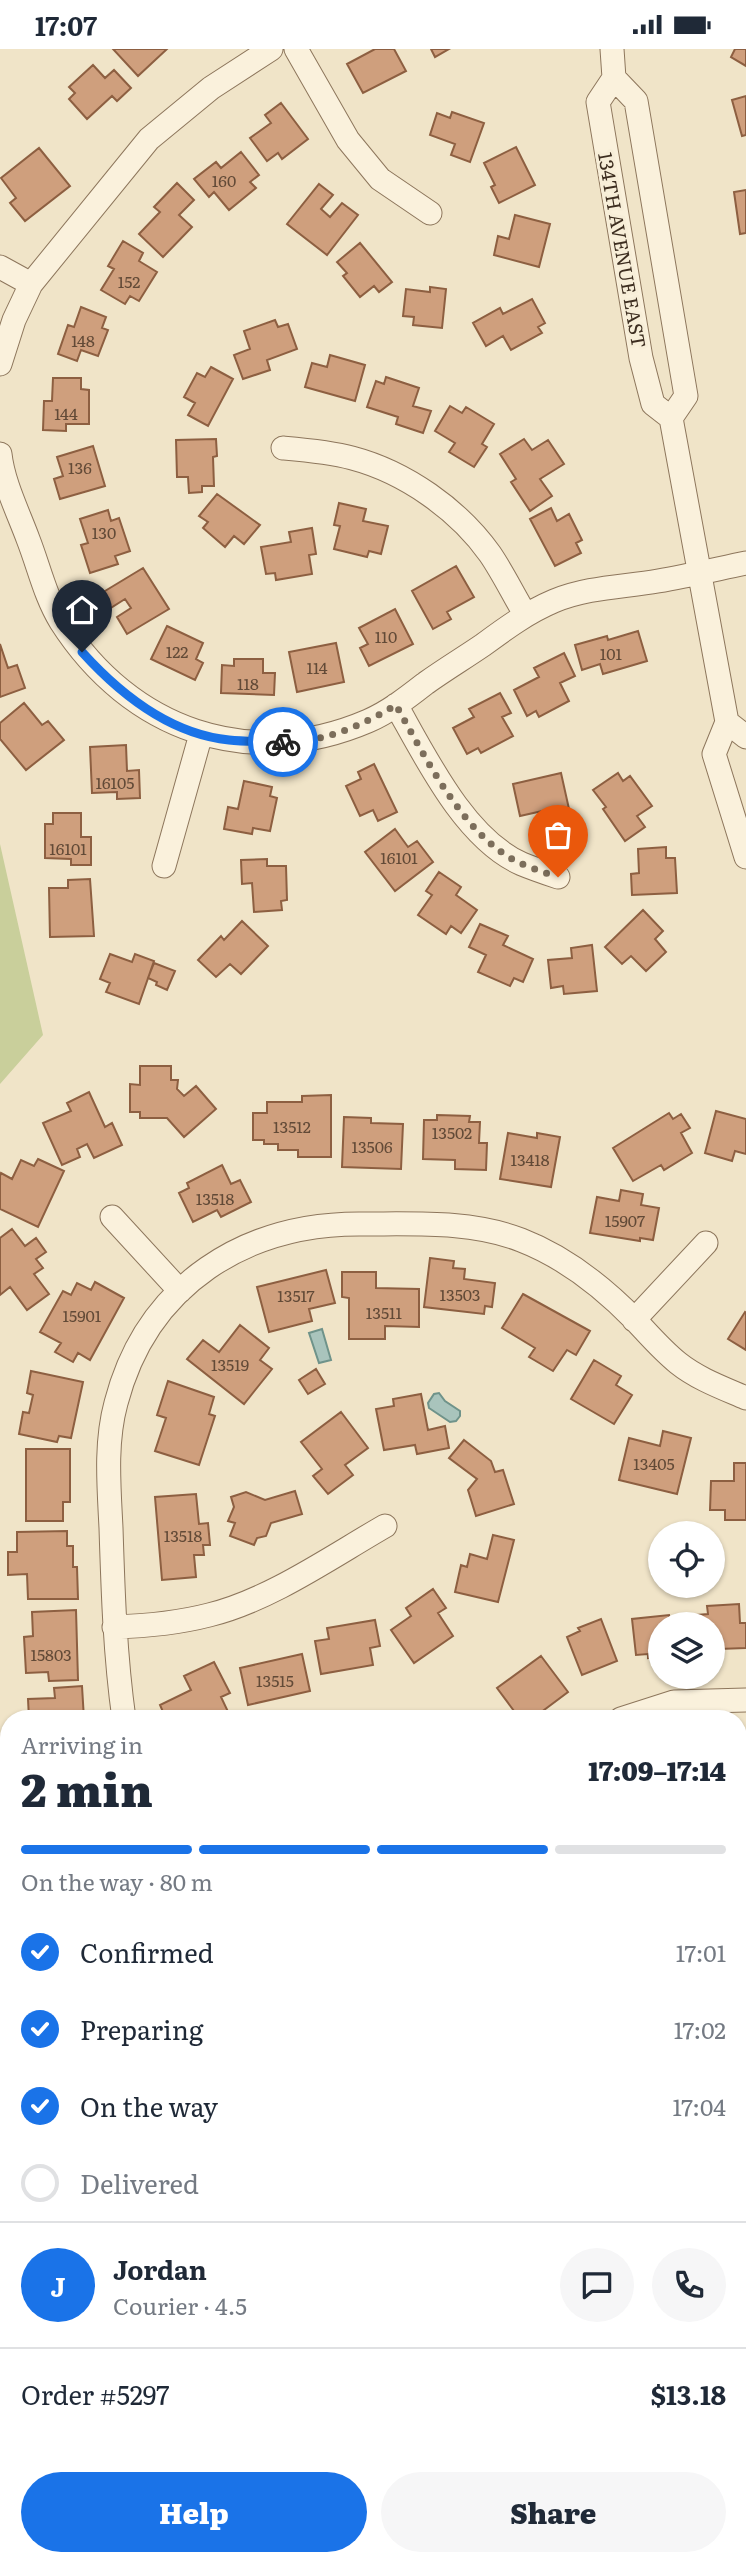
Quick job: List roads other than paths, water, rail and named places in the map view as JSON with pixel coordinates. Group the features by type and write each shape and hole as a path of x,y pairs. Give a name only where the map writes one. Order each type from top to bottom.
{"street":[{"path":"0,364 14,320 31,284 149,139 211,89 271,49"},
{"path":"296,49 348,140 380,179 430,213"},
{"path":"612,49 614,78"},
{"name":"134TH AVENUE EAST","path":"662,411 686,396 636,101 614,78 598,102 641,358 662,411 701,572 727,722"},
{"path":"0,267 31,284"},
{"path":"283,448 353,458 392,472 431,496 466,525 489,554 525,614"},
{"path":"0,454 45,592 82,652 119,690 171,723 226,740 291,742 342,731 372,720 525,614 557,600 598,588 658,581 746,563"},
{"path":"396,705 453,800 480,834 520,864 558,877"},
{"path":"746,737 727,722 714,754 746,857"},
{"path":"164,866 201,734"},
{"path":"113,1217 180,1291"},
{"path":"123,1710 114,1627 108,1465 115,1405 130,1363 141,1343 153,1323 180,1291 210,1265 251,1244 290,1231 321,1225 354,1224 481,1228 519,1239 551,1252 578,1270 681,1365 707,1381 746,1398"},
{"path":"634,1319 706,1243"},
{"path":"114,1627 169,1623 210,1615 242,1604 385,1526"},
{"path":"649,1710 674,1702 746,1700"}],"water":[{"path":"322,1329 331,1360 319,1363 309,1333"},
{"path":"439,1393 445,1401 460,1411 456,1421 450,1422 429,1408 428,1403 434,1394"}]}
